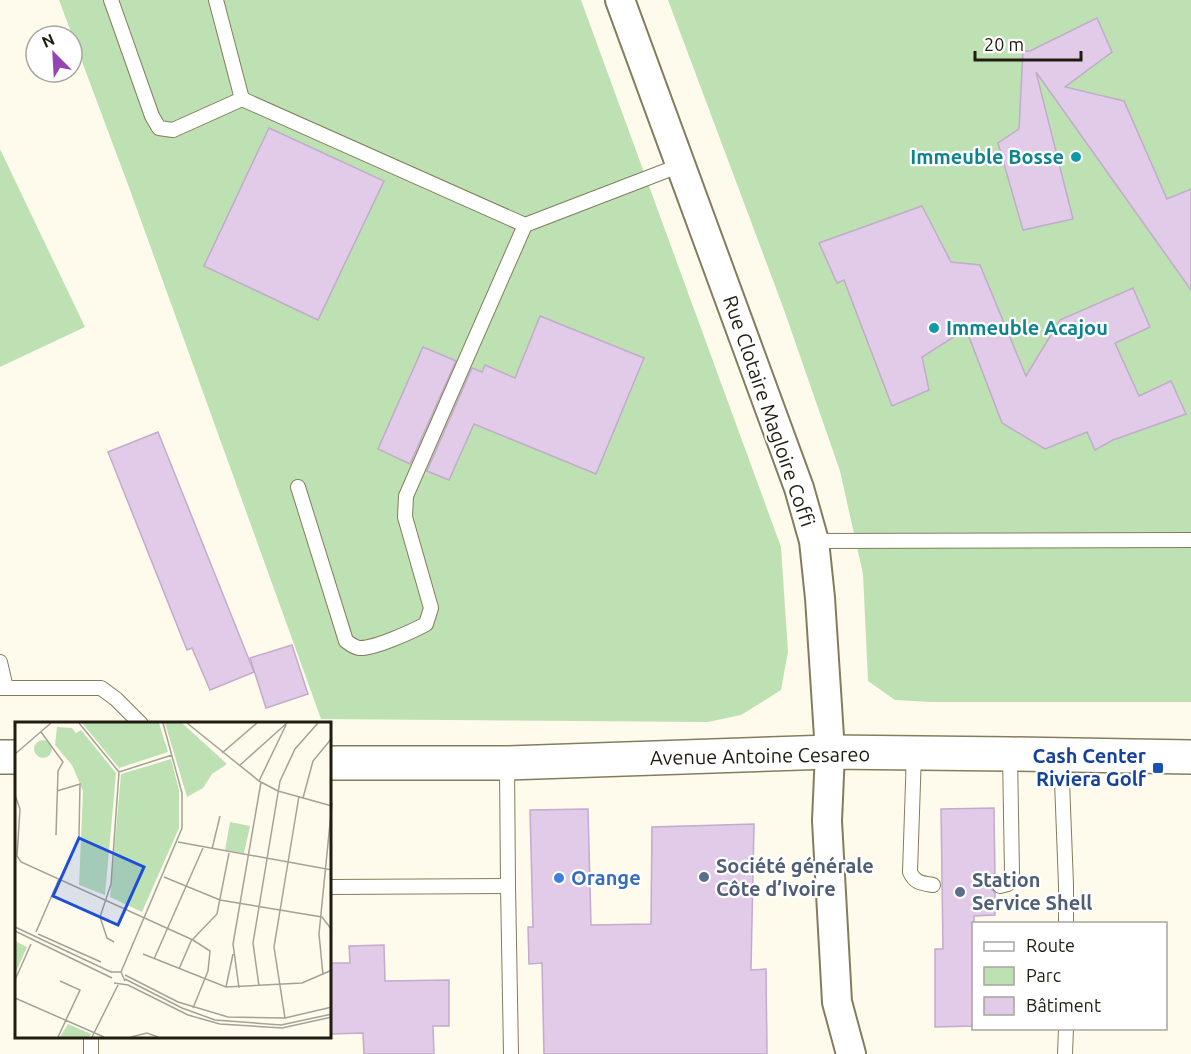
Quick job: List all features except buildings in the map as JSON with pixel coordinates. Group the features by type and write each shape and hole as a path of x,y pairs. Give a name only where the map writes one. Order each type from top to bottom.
{"street":[{"name":"Rue Clotaire Magloire Coffi","path":"620,0 799,489 814,541 830,753 827,821 837,1002 851,1054"},
{"name":"Avenue Antoine Cesareo","path":"332,763 507,762 830,753 1191,758"},
{"path":"0,756 15,757"}],"lane":[{"path":"111,0 152,116 159,128 173,130 242,99 525,225 681,165"},
{"path":"216,0 242,99"},
{"path":"298,487 346,641 357,648 369,647 426,624 430,608 405,517 406,496 525,225"},
{"path":"814,541 1191,540"},
{"path":"0,662 3,688 101,688 116,699 139,722"},
{"path":"914,753 910,872 913,879 920,883 933,885"},
{"path":"1000,886 1008,884 1012,873 1010,754"},
{"path":"1061,755 1066,922"},
{"path":"507,762 511,1054"},
{"path":"332,887 508,886"},
{"path":"1065,1054 1066,1030"}],"green space":[{"path":"59,0 581,0 781,547 788,652 781,690 741,715 708,722 321,719 84,67 84,24 68,24"},
{"path":"668,0 1191,0 1191,702 895,700 868,681 863,574 840,471 783,307"},
{"path":"0,149 85,327 0,367"}],"place":[{"name":"Immeuble Bosse","path":"1076,157"},
{"name":"Immeuble Acajou","path":"934,328"},
{"name":"Cash Center Riviera Golf","path":"1158,768"},
{"name":"Société générale Côte d’Ivoire","path":"704,877"},
{"name":"Orange","path":"559,878"},
{"name":"Station Service Shell","path":"960,892"}]}
